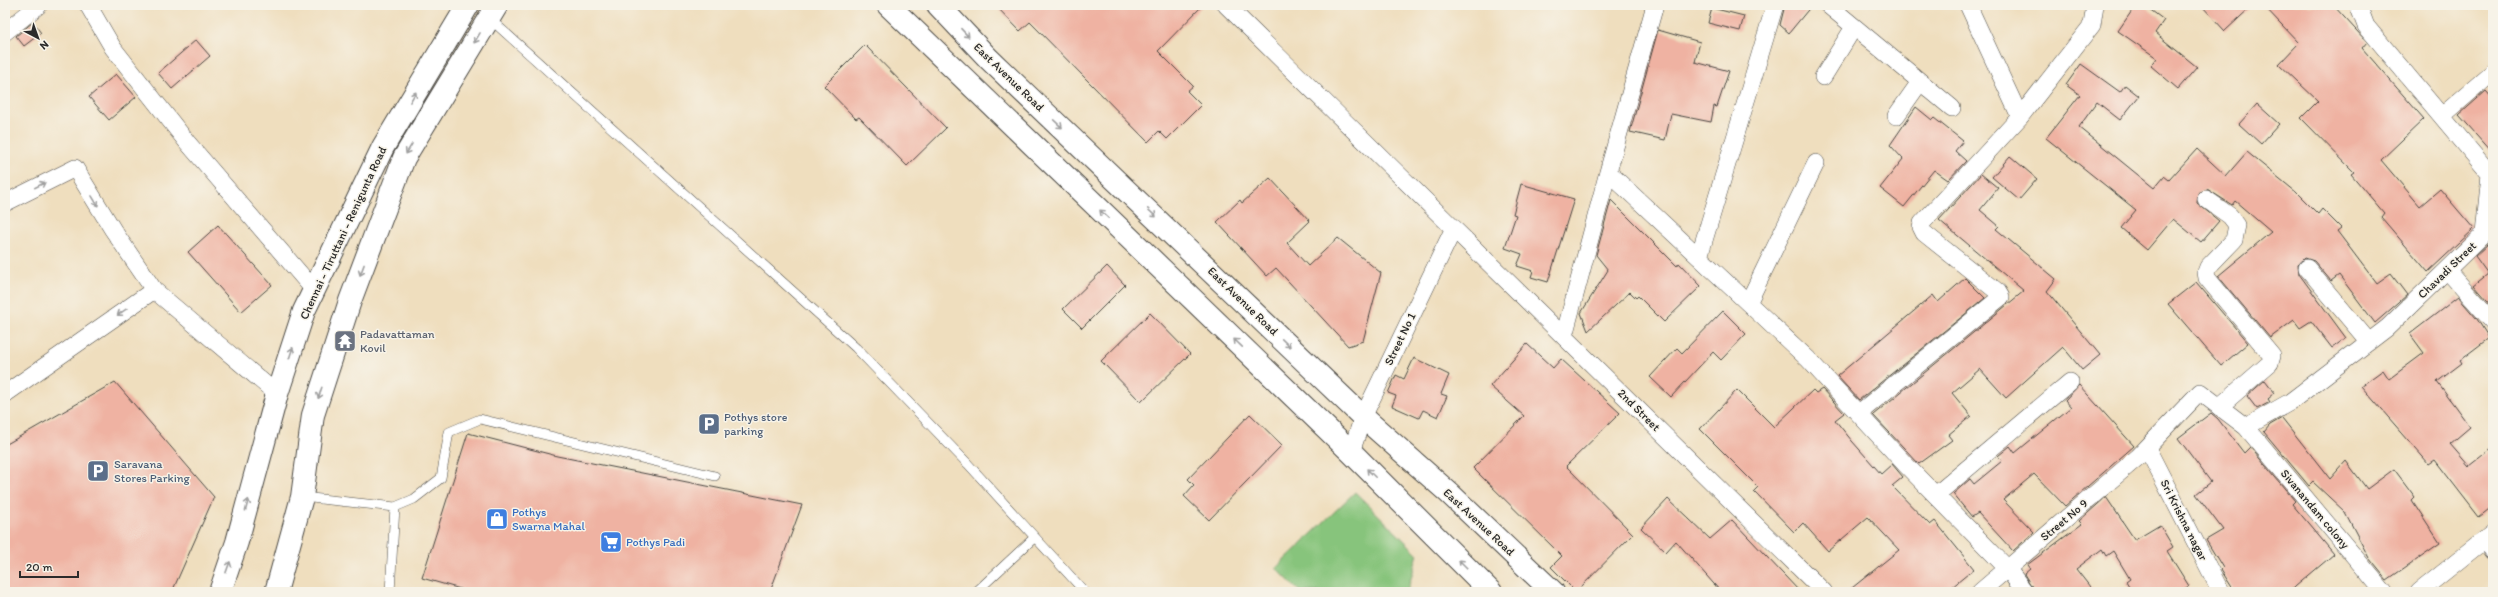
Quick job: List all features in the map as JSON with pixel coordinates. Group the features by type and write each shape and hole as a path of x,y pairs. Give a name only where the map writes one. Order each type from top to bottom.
{"main road":[{"path":"888,5 1351,452 1491,592"},
{"name":"East Avenue Road","path":"938,5 989,59 1363,417 1449,493 1553,592"},
{"name":"Chennai - Tiruttani - Renigunta Road","path":"220,592 237,542 277,394 304,311 383,148 462,8"},
{"name":"Chennai - Tiruttani - Renigunta Road","path":"276,592 302,496 313,415 350,301 404,158 493,11"}],"street":[{"path":"5,32 39,5"},
{"path":"88,5 113,48 187,142 314,290"},
{"name":"2nd Street","path":"1226,5 1824,592"},
{"path":"1564,336 1655,5"},
{"path":"1699,257 1775,5"},
{"path":"1828,5 1952,108"},
{"path":"1968,5 2020,117"},
{"path":"1859,413 2001,297 1998,292 1924,233 1921,227 1922,223 2020,117 2092,25 2095,5"},
{"name":"Chavadi Street","path":"2246,427 2290,402 2387,328 2484,234 2492,175 2366,26 2358,5"},
{"path":"1823,77 1854,27"},
{"path":"2442,116 2493,72"},
{"path":"1896,116 1920,82"},
{"path":"1748,303 1816,163"},
{"path":"5,203 75,168 113,230 154,290 277,394"},
{"path":"1608,172 1808,359 1905,464 1937,494 2008,568 2025,592"},
{"path":"2206,199 2230,216 2237,225 2234,240 2208,267 2206,272 2208,278 2272,356 2270,363 2219,407"},
{"name":"Street No 1","path":"1351,452 1363,417 1454,228"},
{"path":"2307,268 2369,342"},
{"path":"2447,270 2493,322"},
{"path":"5,393 154,290"},
{"path":"1937,494 2070,382"},
{"name":"Street No 9","path":"1980,592 2147,448 2200,392 2219,407"},
{"name":"Sivanandam colony","path":"2219,407 2246,427 2384,592"},
{"name":"Sri Krishna nagar","path":"2147,448 2221,592"},
{"path":"2419,592 2490,542"}],"lane":[{"path":"493,11 856,348 968,464 1085,592"},
{"path":"302,496 395,507 414,499 441,478 449,432 480,419 715,476"},
{"path":"390,592 395,507"},
{"path":"976,592 1035,538"}],"green space":[{"path":"1355,492 1418,554 1407,592 1300,592 1276,568"}],"building":[{"path":"995,5 1203,5 1158,51 1193,86 1187,91 1201,105 1167,139 1159,131 1148,142 1030,22 1020,31"},
{"path":"1785,5 1812,5 1789,33 1780,25"},
{"path":"2136,5 2144,5 2164,20 2155,33 2197,67 2178,89 2151,66 2157,58 2118,31"},
{"path":"2201,5 2253,5 2225,31"},
{"path":"2263,5 2333,5 2367,42 2362,48 2424,119 2381,160 2420,206 2440,189 2474,229 2428,272 2381,217 2384,213 2351,174 2354,172 2301,118 2318,101 2279,64 2299,43"},
{"path":"1712,8 1744,16 1740,31 1708,23"},
{"path":"33,22 41,33 24,46 16,36"},
{"path":"1658,30 1700,42 1695,62 1729,71 1717,107 1714,106 1711,122 1671,114 1665,140 1630,132"},
{"path":"196,40 210,56 172,89 158,73"},
{"path":"865,45 946,128 907,166 859,117 856,119 824,86"},
{"path":"2081,64 2120,92 2125,85 2139,96 2120,120 2097,102 2079,127 2154,188 2164,176 2169,180 2197,149 2226,176 2247,152 2296,192 2318,214 2322,209 2341,228 2337,231 2377,284 2391,274 2407,295 2375,323 2339,275 2331,281 2314,261 2305,258 2298,265 2299,274 2346,338 2332,348 2311,321 2300,328 2294,320 2270,338 2218,276 2271,232 2235,201 2232,205 2207,189 2198,193 2197,203 2219,221 2201,242 2173,219 2147,250 2121,228 2136,210 2046,138 2080,95 2066,85"},
{"path":"116,74 136,97 109,120 89,97"},
{"path":"2486,91 2493,99 2493,153 2459,115"},
{"path":"2257,104 2279,124 2261,144 2239,124"},
{"path":"1916,107 1932,120 1934,118 1963,141 1955,151 1966,161 1948,180 1934,170 1904,207 1880,188 1903,159 1890,145"},
{"path":"2010,156 2037,179 2019,200 1992,177"},
{"path":"1981,174 1998,188 1980,210 1999,226 1996,229 2056,279 2047,291 2100,355 2082,370 2063,347 2006,398 1980,369 1952,393 1971,416 1948,435 1952,440 1919,464 1873,415 2024,291 1939,220"},
{"path":"1270,178 1310,221 1287,243 1308,266 1338,238 1381,273 1363,341 1348,346 1276,268 1267,276 1217,222 1240,200 1242,203"},
{"path":"1521,184 1574,199 1548,282 1531,277 1533,271 1517,266 1522,254 1505,248 1516,215 1513,214"},
{"path":"1611,200 1677,266 1679,263 1701,286 1664,322 1638,296 1636,298 1630,292 1588,331 1581,313 1608,270 1596,255"},
{"path":"218,225 272,285 241,312 188,252"},
{"path":"2488,244 2493,250 2493,307 2474,285 2488,274 2475,256"},
{"path":"1107,266 1125,285 1082,328 1063,309"},
{"path":"1965,278 1985,298 1859,400 1837,376 1933,295 1938,302"},
{"path":"2196,282 2248,343 2221,366 2168,304"},
{"path":"2458,297 2477,319 2489,338 2460,360 2462,363 2437,382 2470,427 2450,444 2469,466 2493,447 2493,506 2479,517 2435,460 2429,464 2361,386 2383,370 2389,379 2424,353 2410,334"},
{"path":"1723,311 1746,334 1721,360 1713,352 1671,397 1650,377 1677,348 1682,353"},
{"path":"1150,313 1190,354 1141,402 1101,361"},
{"path":"1527,344 1553,368 1561,359 1620,413 1566,466 1633,534 1576,592 1551,567 1562,556 1473,468 1524,416 1490,386"},
{"path":"1414,358 1449,375 1441,394 1447,396 1438,417 1423,410 1419,418 1392,406 1396,396 1388,393 1396,375 1404,379"},
{"path":"2265,380 2275,393 2268,399 2270,402 2257,409 2247,396"},
{"name":"Saravana Stores Parking","path":"115,382 214,497 172,592 5,592 5,445"},
{"path":"2079,385 2134,446 2065,506 2034,474 2003,500 2034,532 2013,551 1978,513 1972,517 1953,494 1970,479 1974,484 2002,461 1998,456 2010,446 2015,453 2071,407 2065,400"},
{"path":"1822,389 1844,413 1835,420 1852,441 1881,474 1892,464 1903,477 1892,486 1930,525 1935,521 1974,569 1946,592 1847,592 1899,550 1868,517 1828,551 1803,523 1794,532 1754,491 1758,487 1700,429 1737,390 1774,427 1813,390 1816,393"},
{"path":"2211,413 2218,419 2244,453 2250,447 2295,501 2292,504 2334,554 2289,592 2235,592 2221,570 2223,568 2206,540 2223,530 2196,494 2211,482 2178,438"},
{"path":"1250,414 1282,445 1209,520 1184,496 1194,485 1188,479"},
{"path":"2282,418 2330,479 2346,461 2367,489 2394,469 2415,497 2412,500 2440,543 2387,580 2369,558 2345,512 2313,482 2309,486 2264,432 2270,425"},
{"name":"Pothys Padi","path":"468,433 557,456 802,505 770,592 471,592 422,578"},
{"path":"2106,497 2135,540 2160,525 2173,547 2167,551 2189,586 2179,592 2132,592 2126,582 2130,579 2113,551 2106,556 2102,549 2076,569 2094,592 2035,592 2024,574 2030,569 2027,565 2082,524 2079,521"},
{"path":"1668,499 1710,539 1732,520 1800,592 1721,592 1676,541 1666,552 1641,528"}],"place":[{"name":"Padavattaman Kovil","path":"345,341"},
{"name":"Pothys store parking","path":"709,424"},
{"name":"Saravana Stores Parking","path":"98,471"},
{"name":"Pothys Swarna Mahal","path":"497,519"},
{"name":"Pothys Padi","path":"611,542"}]}
